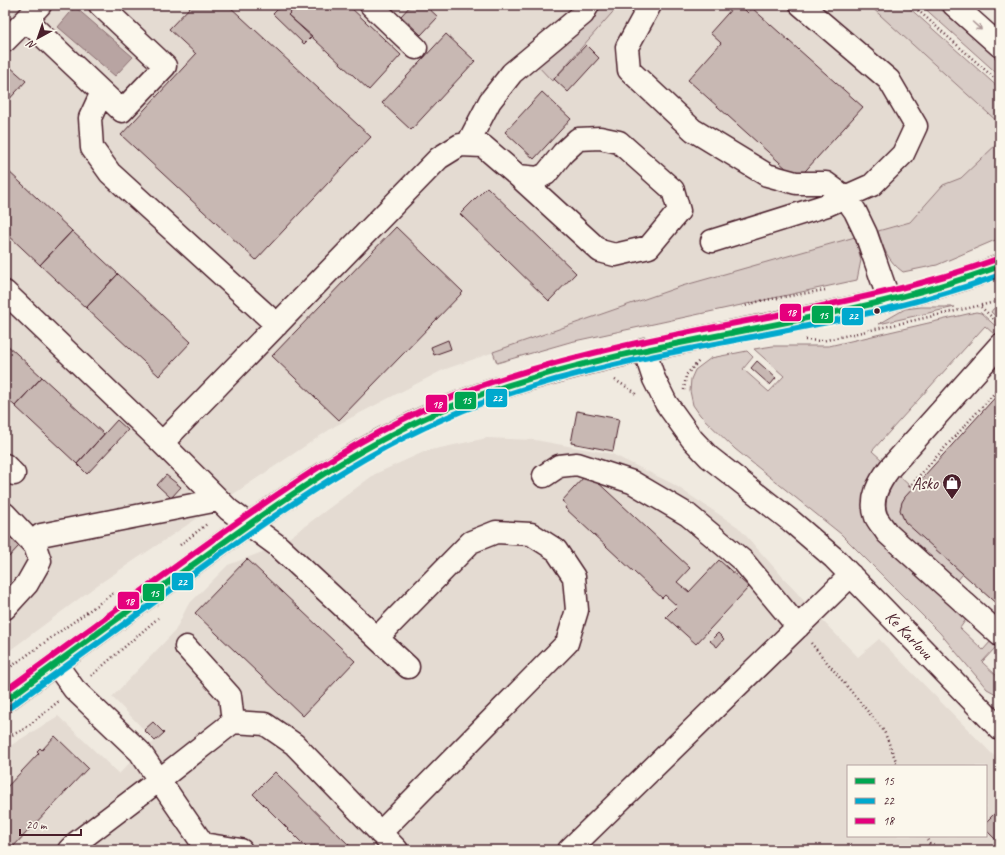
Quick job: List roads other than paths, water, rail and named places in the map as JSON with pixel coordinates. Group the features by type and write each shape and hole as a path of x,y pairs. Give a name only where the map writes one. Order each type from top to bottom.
{"street":[{"path":"5,42 33,12 102,92 122,111 165,66 100,5"},
{"path":"371,5 416,48"},
{"path":"467,145 490,101 512,73 583,14 588,5"},
{"path":"650,5 627,47 629,70 693,130 767,175 796,183 826,183 845,197 855,211 866,234 889,300"},
{"path":"712,241 826,205 872,185 903,154 916,126 889,80 801,5"},
{"path":"954,5 1000,46"},
{"path":"102,92 90,118 92,148 110,173 277,325"},
{"path":"162,443 439,158 460,145 483,146 600,251 615,255 649,247 679,210 673,190 619,142 600,138 578,139 563,153 546,174 538,178 518,176"},
{"path":"5,701 248,524 302,487 363,449 430,415 497,388 570,367 644,349 889,300 949,284 1000,266"},
{"path":"5,292 162,443 223,505 278,546 408,667"},
{"path":"1000,345 890,468 879,482 874,496 876,517 887,533 1000,635"},
{"name":"Ke Karlovu","path":"644,349 654,379 666,403 692,438 709,457 796,525 851,575 1000,729"},
{"path":"544,476 559,466 577,464 632,482 688,515 743,561 798,628"},
{"path":"35,546 41,535 223,505"},
{"path":"5,514 35,546 40,561 27,584 5,608"},
{"path":"377,638 471,542 496,532 531,534 556,550 574,577 577,610 567,643 380,832"},
{"path":"569,850 851,575"},
{"path":"186,647 230,696 233,722"},
{"path":"56,664 74,689 140,752 204,847 241,850"},
{"path":"69,850 76,843 233,722 265,724 294,744 397,850"}],"place":[{"name":"Asko","path":"952,500"}]}
